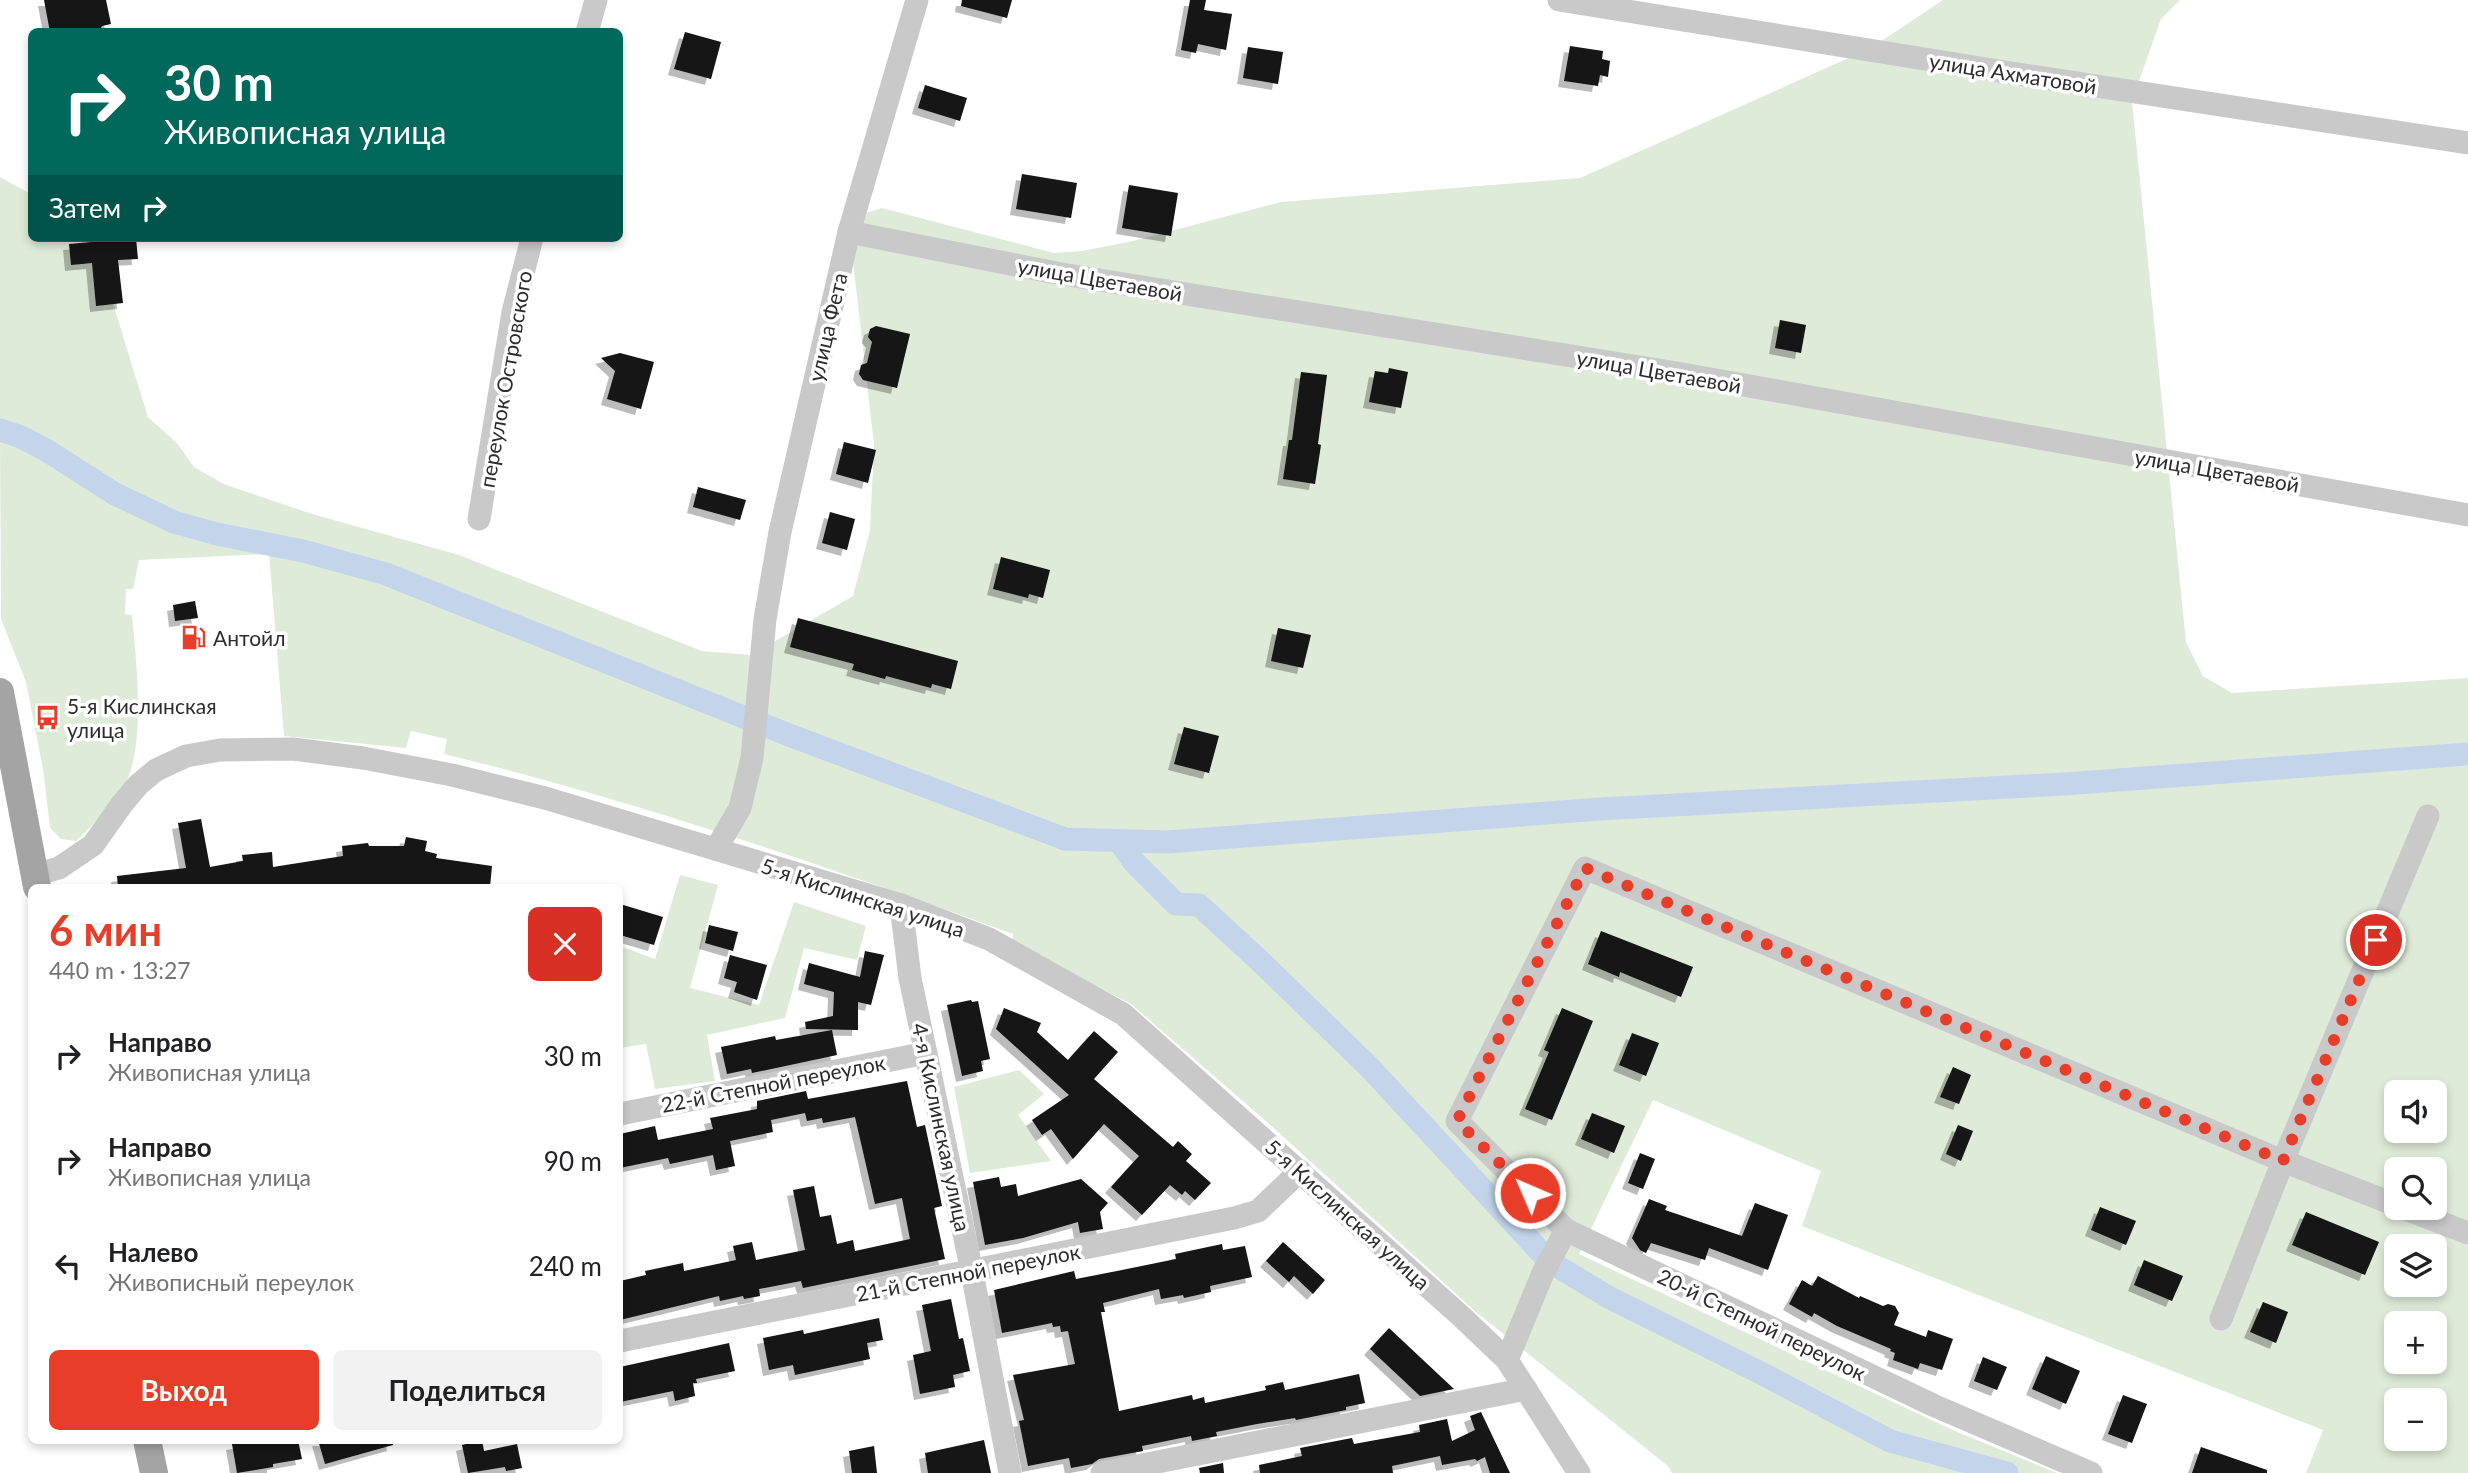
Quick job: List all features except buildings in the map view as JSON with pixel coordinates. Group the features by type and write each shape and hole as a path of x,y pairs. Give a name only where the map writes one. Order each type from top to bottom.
{"main road":[{"path":"0,692 36,881"},
{"path":"149,1444 154,1473"}],"street":[{"path":"588,28 596,0"},
{"name":"улица Фета","path":"716,849 740,808 752,758 760,660 780,532 849,232 917,0"},
{"name":"улица Ахматовой","path":"1559,0 2468,143"},
{"name":"улица Цветаевой","path":"849,232 1056,273 1677,373 2468,515"},
{"name":"переулок Островского","path":"479,519 513,312 531,242"},
{"name":"5-я Кислинская улица","path":"36,881 93,845 122,804 138,785 156,770 186,756 220,750 293,749 363,758 452,775 545,798 901,905 989,939 1123,1014 1472,1325 1507,1360 1579,1473"},
{"path":"2221,1319 2283,1161 2428,816"},
{"name":"20-й Степной переулок","path":"2091,1473 1934,1406 1566,1230 1457,1121 1585,868 2283,1161"},
{"name":"4-я Кислинская улица","path":"901,905 910,978 1010,1473"},
{"name":"22-й Степной переулок","path":"623,1113 926,1053"},
{"path":"2283,1161 2384,1200"},
{"name":"21-й Степной переулок","path":"623,1340 1258,1212 1300,1171"},
{"path":"2434,1220 2468,1233"},
{"path":"1507,1360 1543,1273 1566,1230"},
{"path":"1102,1473 1526,1389"}],"green space":[{"path":"1943,0 2180,0 2161,19 2132,101 2186,642 2203,676 2232,693 2468,678 2468,1473 2306,1473 2323,1430 1802,1226 1821,1171 1653,1100 1579,1254 1955,1431 2057,1473 1672,1473 1669,1467 1476,1312 1268,1123 1131,1004 1012,943 1013,934 731,836 588,792 444,754 447,739 411,731 406,748 284,736 269,554 139,560 133,589 126,589 125,614 132,615 138,704 135,751 130,771 113,802 76,841 61,839 50,828 43,769 26,682 1,619 0,434 20,440 58,461 43,441 0,425 0,177 28,192 28,242 91,242 148,417 177,443 194,467 224,484 312,514 459,555 702,651 751,655 853,596 870,530 874,445 850,235 856,216 882,208 1054,253 1082,251 1133,241 1281,202 1580,178 1871,48"},
{"path":"680,875 718,885 690,988 759,1005 794,902 866,926 857,960 804,948 785,1018 707,1035 715,1081 655,1089 646,1044 623,1048 623,947 655,959"},
{"path":"1019,1070 1044,1094 1018,1115 1051,1161 970,1173 954,1087"}],"waterway":[{"path":"0,430 46,450 115,494 174,522 217,534 303,551 386,574 789,735 1065,839 1167,842 1600,809 2064,784 2468,754"},
{"path":"1123,841 1122,845 1134,862 1176,904 1199,905 1370,1068 1550,1262 1610,1298 1890,1441 2007,1473"}],"place":[{"name":"Антойл","path":"193,637"},
{"name":"5-я Кислинская улица","path":"47,717"}],"route":[{"path":"1530,1193 1457,1121 1585,868 2283,1161 2376,940"}]}
